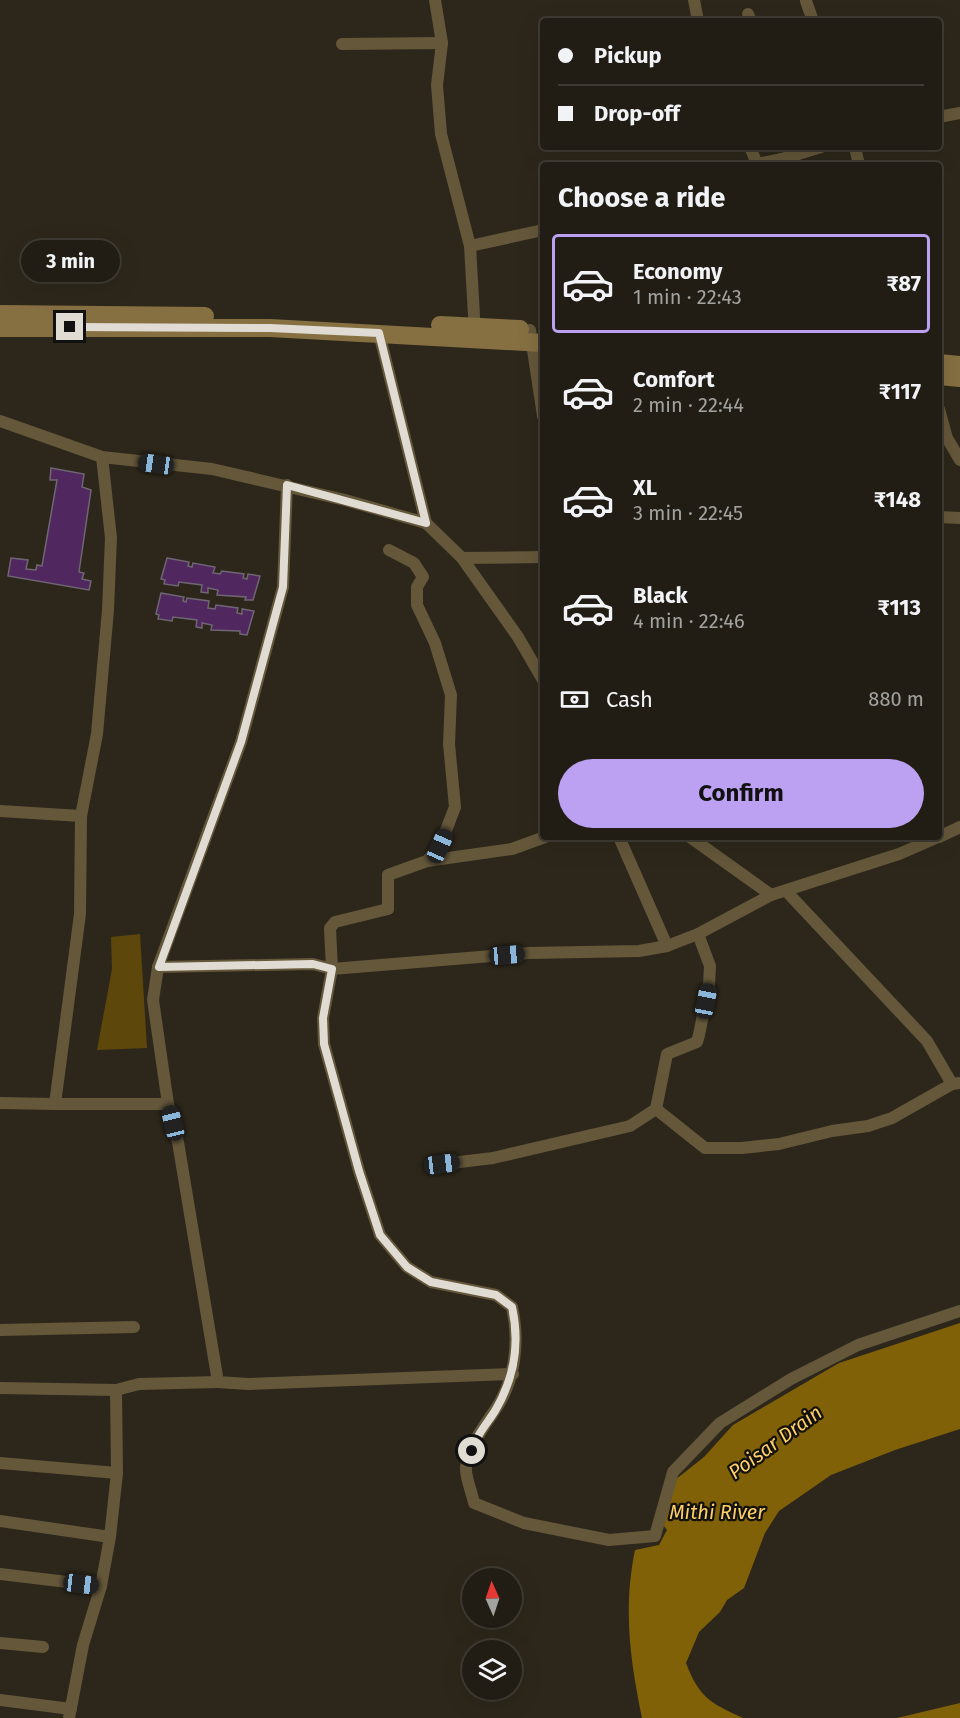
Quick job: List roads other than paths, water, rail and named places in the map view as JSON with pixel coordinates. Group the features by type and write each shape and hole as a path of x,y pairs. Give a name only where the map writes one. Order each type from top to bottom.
{"street":[{"path":"435,0 442,43 437,85 441,134 470,246 475,333"},
{"path":"694,0 697,18"},
{"path":"806,1 812,18"},
{"path":"342,44 442,43"},
{"path":"942,116 960,113"},
{"path":"765,162 810,150"},
{"path":"470,246 540,231"},
{"path":"8,321 153,320 270,323 537,336 540,376"},
{"path":"327,325 379,333 416,330"},
{"path":"379,333 426,523"},
{"path":"942,363 960,365"},
{"path":"942,376 960,378"},
{"path":"942,420 947,438 960,460"},
{"path":"0,421 102,457 212,469 287,485 426,523 462,558 518,637 540,675"},
{"path":"55,1104 80,914 81,816 97,734 108,610 111,538 102,457"},
{"path":"218,1382 177,1142 168,1104 153,1000 159,967 241,742 283,587 287,485"},
{"path":"942,517 960,518"},
{"path":"389,550 414,563 423,577 417,587 417,604 435,643 451,695 449,744 455,807 440,846 427,861"},
{"path":"462,558 540,557"},
{"path":"0,811 81,816"},
{"path":"942,835 960,827"},
{"path":"540,839 512,849 427,861 388,875 388,909 335,922 330,928 332,969 323,1018 324,1044 359,1171 380,1235 407,1267 431,1282 496,1295 512,1307 515,1322 513,1374 495,1411 477,1435 466,1467 474,1503 524,1523 609,1540 655,1536 673,1472 720,1423 791,1379 858,1344 960,1311"},
{"path":"620,840 667,946"},
{"path":"694,840 771,895"},
{"path":"159,967 313,964 332,969 529,953 639,951 667,946 698,934 771,895 787,892 899,854 931,840"},
{"path":"656,1108 705,1148 742,1149 868,1126 892,1118 956,1083 927,1041 787,892"},
{"path":"442,1164 493,1158 630,1126 656,1108 667,1054 697,1042 699,1035 710,966 698,934"},
{"path":"0,1103 168,1104"},
{"path":"0,1330 134,1327"},
{"path":"0,1388 116,1390 139,1384 218,1382 248,1384 513,1374"},
{"path":"0,1700 70,1713 83,1645 101,1586 110,1538 117,1473 116,1390"},
{"path":"0,1463 117,1473"},
{"path":"0,1521 110,1538"},
{"path":"0,1574 101,1586"},
{"path":"0,1643 43,1647"}],"water":[{"name":"Mithi River","path":"960,1323 960,1429 895,1450 831,1475 779,1511 765,1533 744,1588 727,1600 720,1612 699,1632 686,1663 691,1675 707,1698 743,1718 642,1718 631,1655 629,1593 631,1571 635,1550 659,1545 667,1530 658,1518 675,1480 704,1457 733,1425 839,1363"},
{"path":"960,1703 960,1718 897,1718"}],"water label":[{"name":"Poisar Drain","path":"775,1442"}]}
